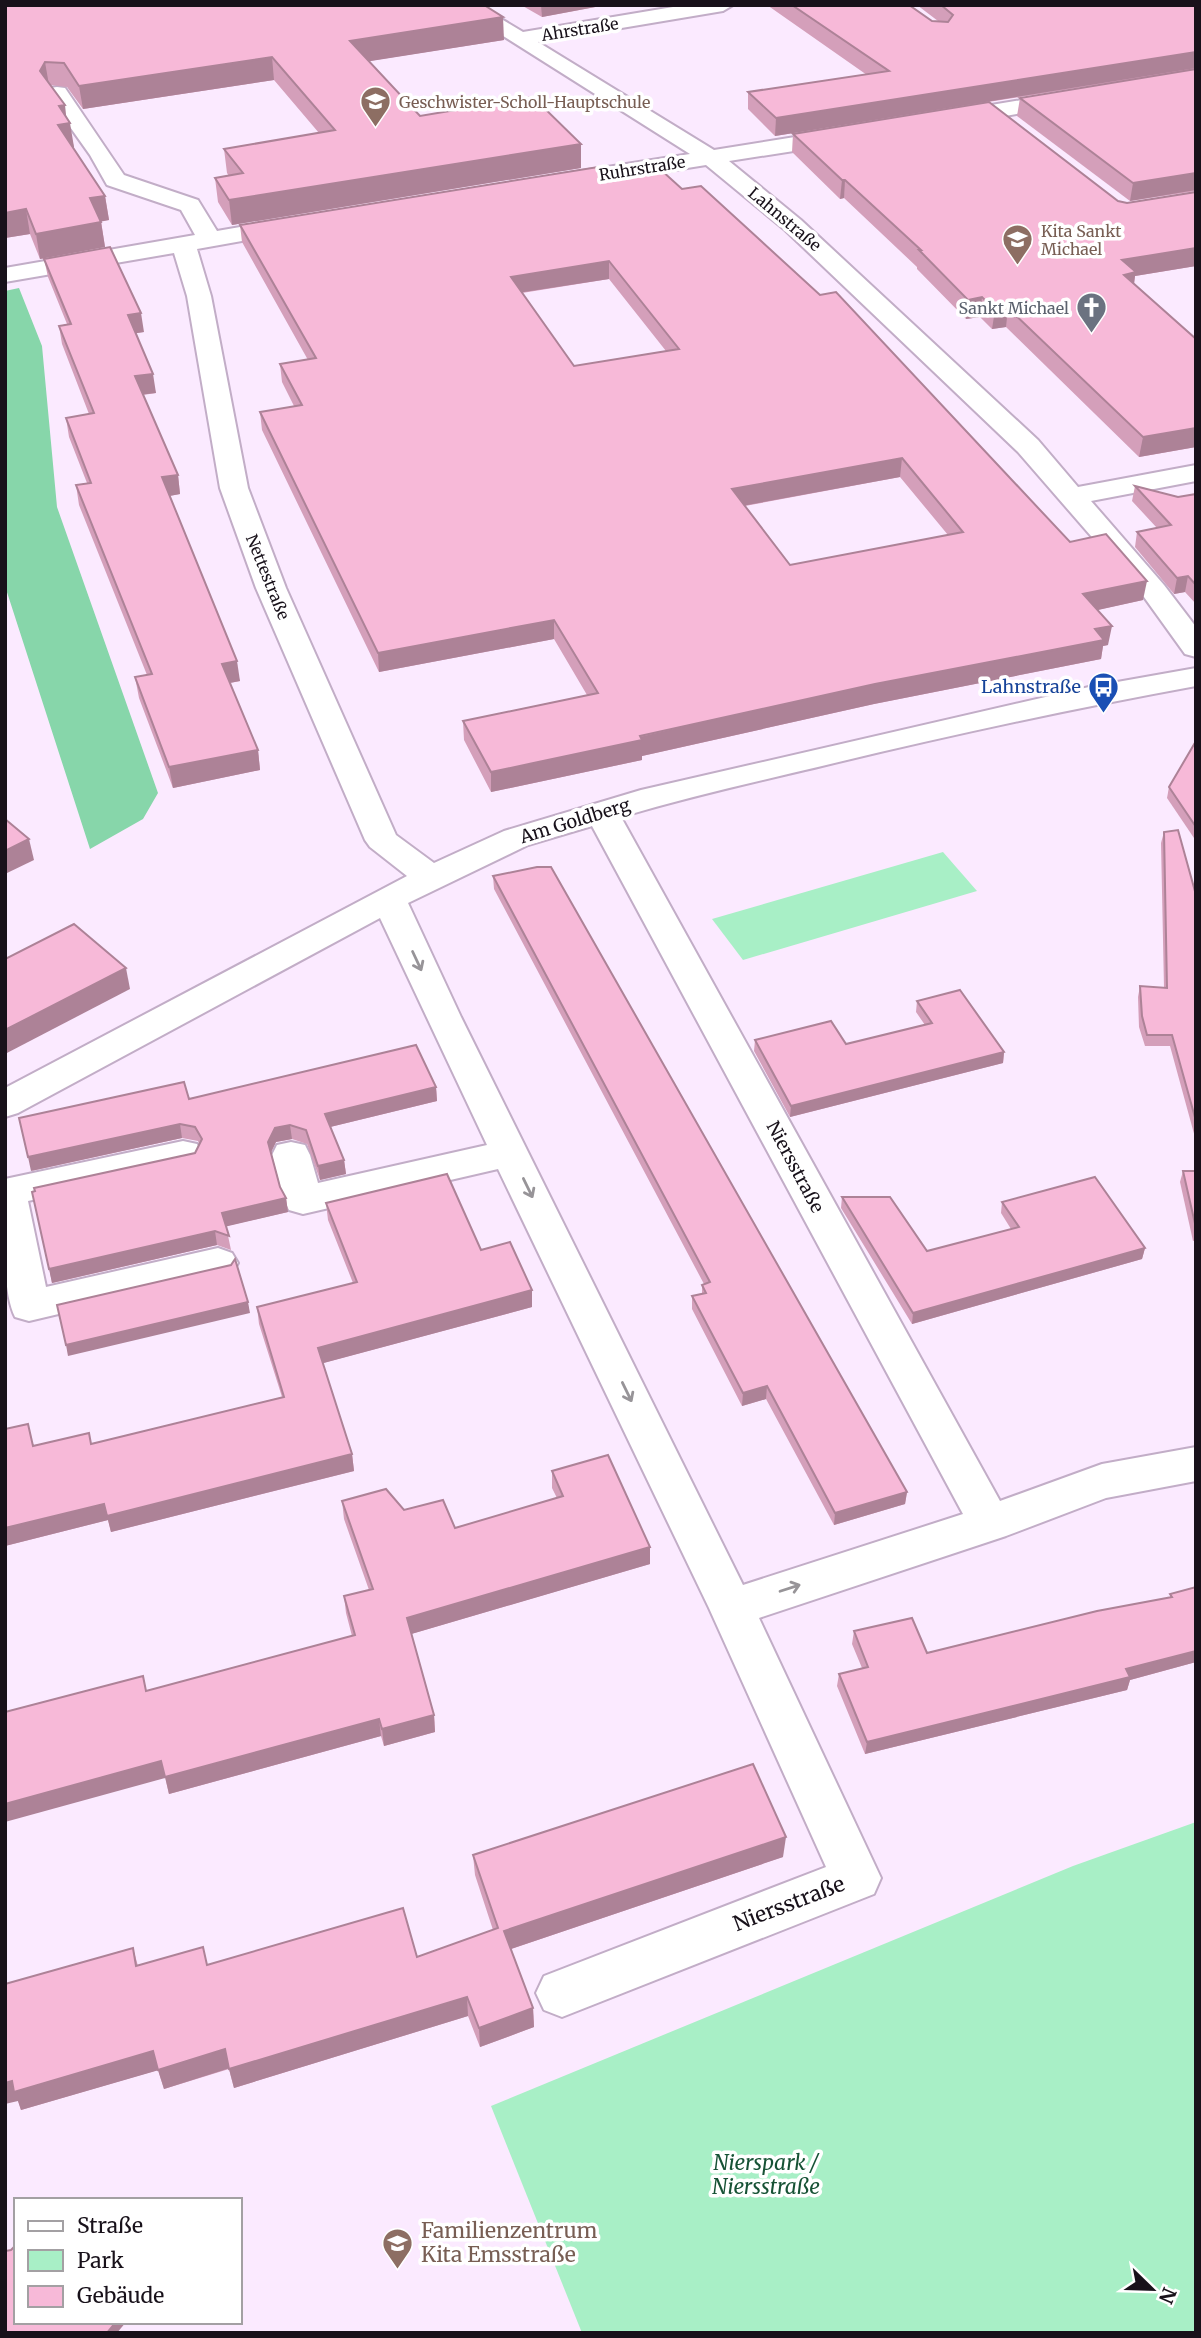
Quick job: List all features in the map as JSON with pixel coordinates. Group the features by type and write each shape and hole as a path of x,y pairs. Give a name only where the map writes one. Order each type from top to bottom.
{"street":[{"name":"Lahnstraße","path":"464,5 710,157 819,248 1028,446 1154,591 1196,648"},
{"name":"Ahrstraße","path":"520,39 723,5"},
{"name":"Nettestraße","path":"57,93 101,155 114,180 190,205 196,240 199,296 234,488 271,588 382,840 431,877"},
{"path":"927,122 1088,95"},
{"path":"994,111 1013,127"},
{"name":"Ruhrstraße","path":"530,186 873,131"},
{"path":"5,275 317,221"},
{"path":"1073,496 1196,474"},
{"name":"Am Goldberg","path":"5,1104 431,877 516,838 601,811 887,741 1089,696 1196,677"},
{"name":"Niersstraße","path":"601,811 990,1523"},
{"name":"Niersstraße","path":"389,899 443,1017 732,1608 856,1878 562,1993"},
{"path":"291,1155 303,1200 511,1153"},
{"path":"183,1154 7,1192 17,1309 218,1263"},
{"path":"732,1608 990,1523 1102,1481 1196,1464"}],"green space":[{"path":"19,288 42,346 57,507 158,793 143,819 90,849 5,586 5,291"},
{"path":"943,852 977,891 743,960 712,919"},
{"name":"Nierspark / Niersstraße","path":"1196,1822 1196,2333 582,2333 491,2106 1073,1866"}],"building":[{"path":"5,5 484,5 503,17 350,41 420,116 533,97 581,144 229,200 215,178 243,173 224,149 335,130 272,57 79,86 64,63 45,62 40,71 65,105 59,106 70,123 58,125 105,196 90,198 101,222 36,234 26,209 5,213"},
{"path":"792,5 909,5 932,21 948,22 953,15 941,5 1196,5 1196,52 776,118 748,92 889,71"},
{"path":"1196,69 1196,173 1133,183 1020,98"},
{"path":"989,102 1118,201 1127,203 1196,192 1196,248 1122,260 1136,272 1124,275 1196,339 1196,428 1143,437 1008,308 995,310 982,297 968,300 921,250 793,134"},
{"path":"598,167 608,176 660,169 682,189 701,186 820,295 836,292 1070,542 1106,534 1147,581 1083,594 1112,626 1095,629 1104,640 875,684 640,736 642,740 491,772 463,721 598,693 554,620 378,653 260,412 302,405 280,364 316,358 240,225","holes":["609,261 679,349 574,366 511,277","902,458 963,532 790,565 732,489"]},
{"path":"110,247 141,313 128,315 153,374 135,376 178,475 162,477 237,661 222,664 258,750 169,767 135,677 152,674 76,485 91,483 66,418 94,413 59,326 71,324 44,259"},
{"path":"1135,486 1178,497 1196,494 1196,585 1188,576 1177,578 1137,532 1171,525"},
{"path":"1196,741 1196,827 1169,787"},
{"path":"5,819 29,839 5,851"},
{"path":"1178,830 1196,895 1196,1121 1172,1035 1147,1035 1142,1016 1140,986 1167,988 1164,832"},
{"path":"537,867 551,867 907,1492 835,1513 767,1386 743,1393 692,1296 706,1293 702,1285 710,1282 493,876"},
{"path":"74,924 126,968 5,1030 5,959"},
{"path":"960,990 1004,1052 791,1106 755,1040 831,1021 846,1044 932,1023 917,1001"},
{"path":"416,1045 436,1087 325,1114 344,1160 318,1166 306,1130 290,1125 275,1128 268,1142 280,1187 286,1198 222,1213 229,1236 215,1231 49,1269 32,1192 35,1191 34,1188 195,1153 202,1139 195,1127 180,1124 28,1157 19,1118 184,1082 189,1099"},
{"path":"1183,1171 1196,1171 1196,1228"},
{"path":"447,1174 481,1250 510,1242 532,1290 318,1348 352,1454 107,1516 104,1504 5,1528 5,1429 28,1424 33,1446 89,1433 91,1444 284,1397 257,1307 357,1282 326,1203"},
{"path":"1095,1177 1145,1248 913,1313 842,1197 890,1197 927,1251 1019,1227 1002,1202"},
{"path":"235,1259 248,1302 66,1345 57,1305 231,1265"},
{"path":"608,1455 650,1547 407,1618 434,1715 382,1729 379,1719 165,1777 161,1761 5,1804 5,1712 143,1676 146,1691 355,1635 344,1596 373,1589 342,1501 386,1489 404,1510 443,1500 455,1528 563,1496 552,1471"},
{"path":"1196,1587 1196,1651 1126,1669 1130,1677 867,1742 839,1674 868,1667 854,1631 912,1618 927,1653 1097,1611 1172,1597 1170,1594"},
{"path":"753,1764 786,1837 504,1931 533,2008 479,2028 467,1997 229,2069 225,2049 158,2070 153,2051 14,2092 12,2081 5,2083 5,1984 133,1948 136,1966 203,1947 207,1965 403,1908 417,1957 498,1928 473,1855"},
{"path":"14,2247 14,2324 114,2324 107,2333 5,2333 5,2251"}],"place":[{"name":"Geschwister-Scholl-Hauptschule","path":"376,129"},
{"name":"Kita Sankt Michael","path":"1018,267"},
{"name":"Sankt Michael","path":"1092,335"},
{"name":"Lahnstraße","path":"1104,714"},
{"name":"Familienzentrum Kita Emsstraße","path":"398,2270"}]}
